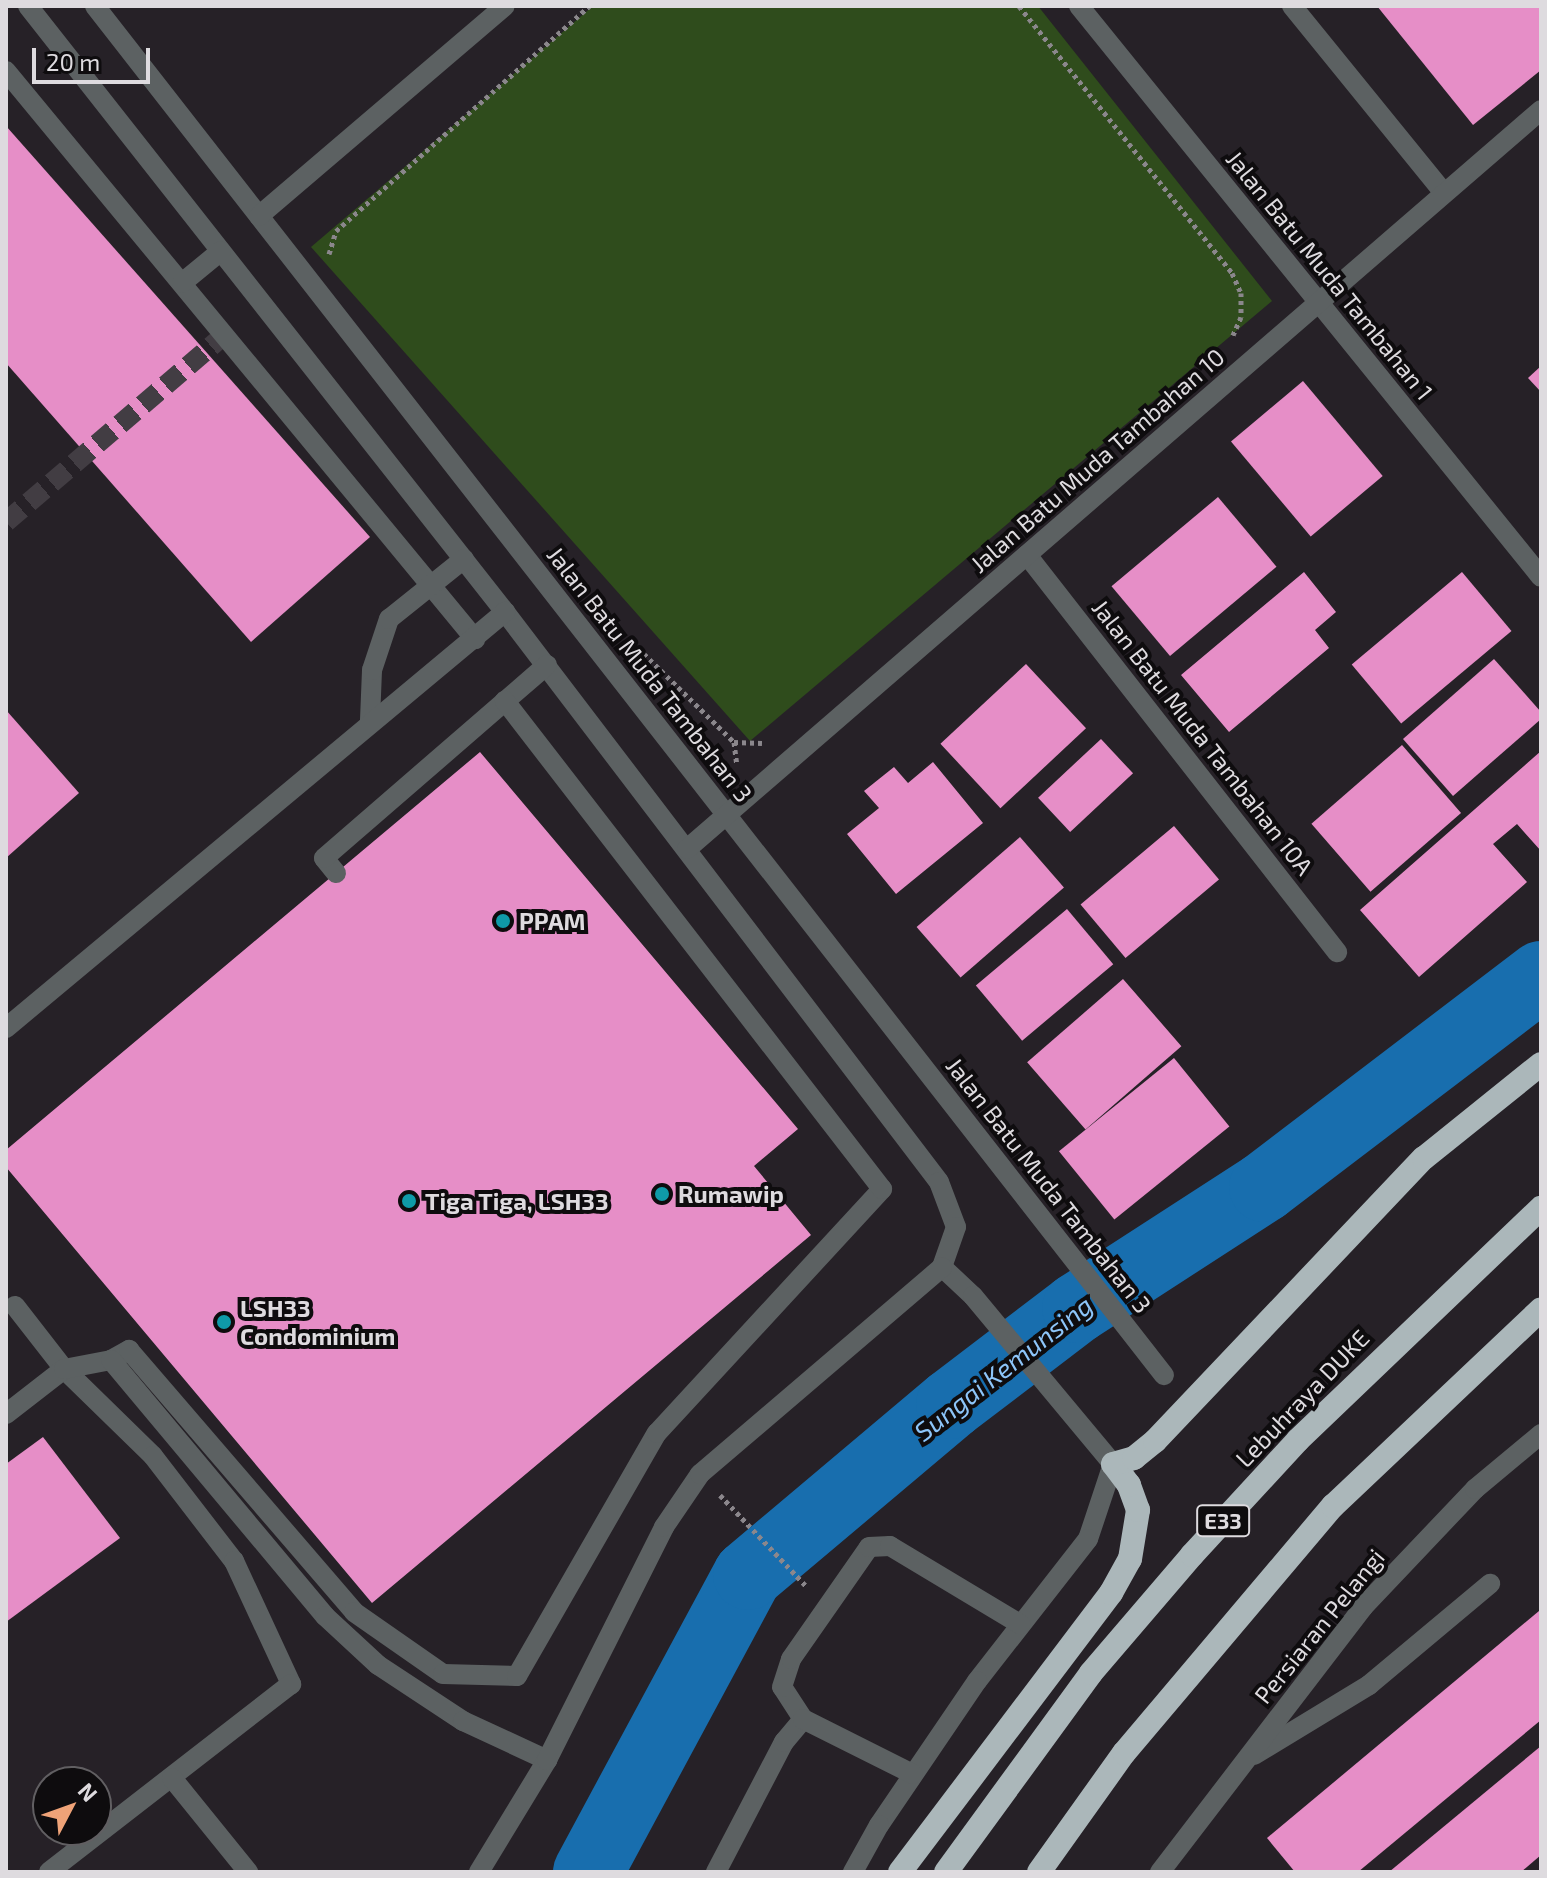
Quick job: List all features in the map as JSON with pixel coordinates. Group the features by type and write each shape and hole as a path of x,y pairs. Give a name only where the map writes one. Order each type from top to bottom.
{"highway":[{"path":"900,1872 1111,1593 1130,1559 1138,1510 1129,1485 1113,1464 1134,1458 1155,1441 1424,1158 1541,1064"},
{"name":"Lebuhraya DUKE","path":"946,1872 1091,1673 1192,1555 1298,1440 1541,1208"},
{"path":"1039,1872 1124,1753 1333,1506 1541,1309"}],"street":[{"path":"28,6 547,665 687,849 939,1182 956,1227 942,1267 700,1474 664,1527 547,1760 479,1872"},
{"name":"Jalan Batu Muda Tambahan 3","path":"95,6 1164,1375"},
{"path":"259,216 505,6"},
{"name":"Jalan Batu Muda Tambahan 1","path":"1079,6 1541,577"},
{"path":"1292,6 1444,193"},
{"path":"6,71 475,639"},
{"name":"Jalan Batu Muda Tambahan 10","path":"687,849 1541,110"},
{"path":"182,283 221,251"},
{"name":"Jalan Batu Muda Tambahan 10A","path":"1027,555 1337,952"},
{"path":"370,720 372,670 389,619 464,559"},
{"path":"6,1028 370,720 505,612"},
{"path":"336,873 324,858 547,665"},
{"path":"6,1414 64,1369 111,1360 129,1350 354,1612 443,1674 517,1676 657,1433 882,1189 505,701"},
{"path":"853,1872 913,1774 1020,1624 1088,1539 1113,1464 973,1296 942,1267"},
{"path":"9,1304 64,1369 153,1456 234,1561 291,1684 49,1872"},
{"path":"111,1360 325,1616 378,1665 463,1721 547,1760"},
{"name":"Persiaran Pelangi","path":"1160,1872 1363,1607 1475,1489 1541,1434"},
{"path":"913,1774 803,1719 782,1687 791,1659 826,1607 869,1547 890,1546 1020,1624"},
{"path":"1244,1762 1369,1685 1490,1584"},
{"path":"716,1872 784,1742 803,1719"},
{"path":"172,1778 248,1872"}],"path":[{"path":"332,265 328,247 336,231 589,6"},
{"path":"1019,6 1232,273 1241,293 1241,317 1231,341"},
{"path":"633,643 734,742 762,743 773,738"},
{"path":"700,1474 826,1607"}],"green space":[{"path":"593,6 1038,6 1272,301 750,741 311,247"}],"building":[{"path":"1377,6 1541,6 1541,70 1473,125"},
{"path":"6,126 370,537 251,642 6,363"},
{"path":"1541,366 1541,392 1528,378"},
{"path":"1303,381 1383,476 1311,536 1231,441"},
{"path":"1218,497 1276,567 1170,656 1112,586"},
{"path":"1304,572 1336,612 1315,630 1329,648 1229,732 1181,675"},
{"path":"1462,572 1511,631 1401,724 1352,665"},
{"path":"1494,659 1541,712 1541,719 1453,796 1403,739"},
{"path":"1026,664 1086,728 1000,808 940,744"},
{"path":"6,710 79,793 6,858"},
{"path":"1101,739 1133,773 1070,832 1038,798"},
{"path":"1402,745 1461,813 1370,892 1311,824"},
{"path":"1541,751 1541,851 1517,824 1493,844 1527,882 1419,977 1360,910"},
{"name":"Tiga Tiga, LSH33","path":"480,752 798,1129 754,1166 811,1235 372,1603 6,1167 6,1150"},
{"path":"933,762 983,823 896,894 847,834 879,808 864,791 894,767 908,783"},
{"path":"1174,826 1219,880 1126,958 1081,904"},
{"path":"1020,837 1064,888 961,977 917,927"},
{"path":"1067,909 1113,964 1022,1041 976,985"},
{"path":"1123,979 1181,1046 1086,1129 1027,1062"},
{"path":"1174,1058 1229,1126 1114,1220 1059,1151"},
{"path":"43,1437 120,1538 6,1622 6,1464"},
{"path":"1539,1611 1541,1720 1358,1872 1295,1872 1267,1838"},
{"path":"1541,1746 1541,1855 1521,1872 1389,1872"}],"waterway":[{"name":"Sungai Kemunsing","path":"588,1872 748,1575 951,1404 1077,1308 1264,1187 1541,976"}],"tunnel":[{"path":"6,522 224,335"}],"place":[{"name":"PPAM","path":"503,921"},
{"name":"Rumawip","path":"662,1194"},
{"name":"Tiga Tiga, LSH33","path":"409,1201"},
{"name":"LSH33 Condominium","path":"224,1322"}]}
